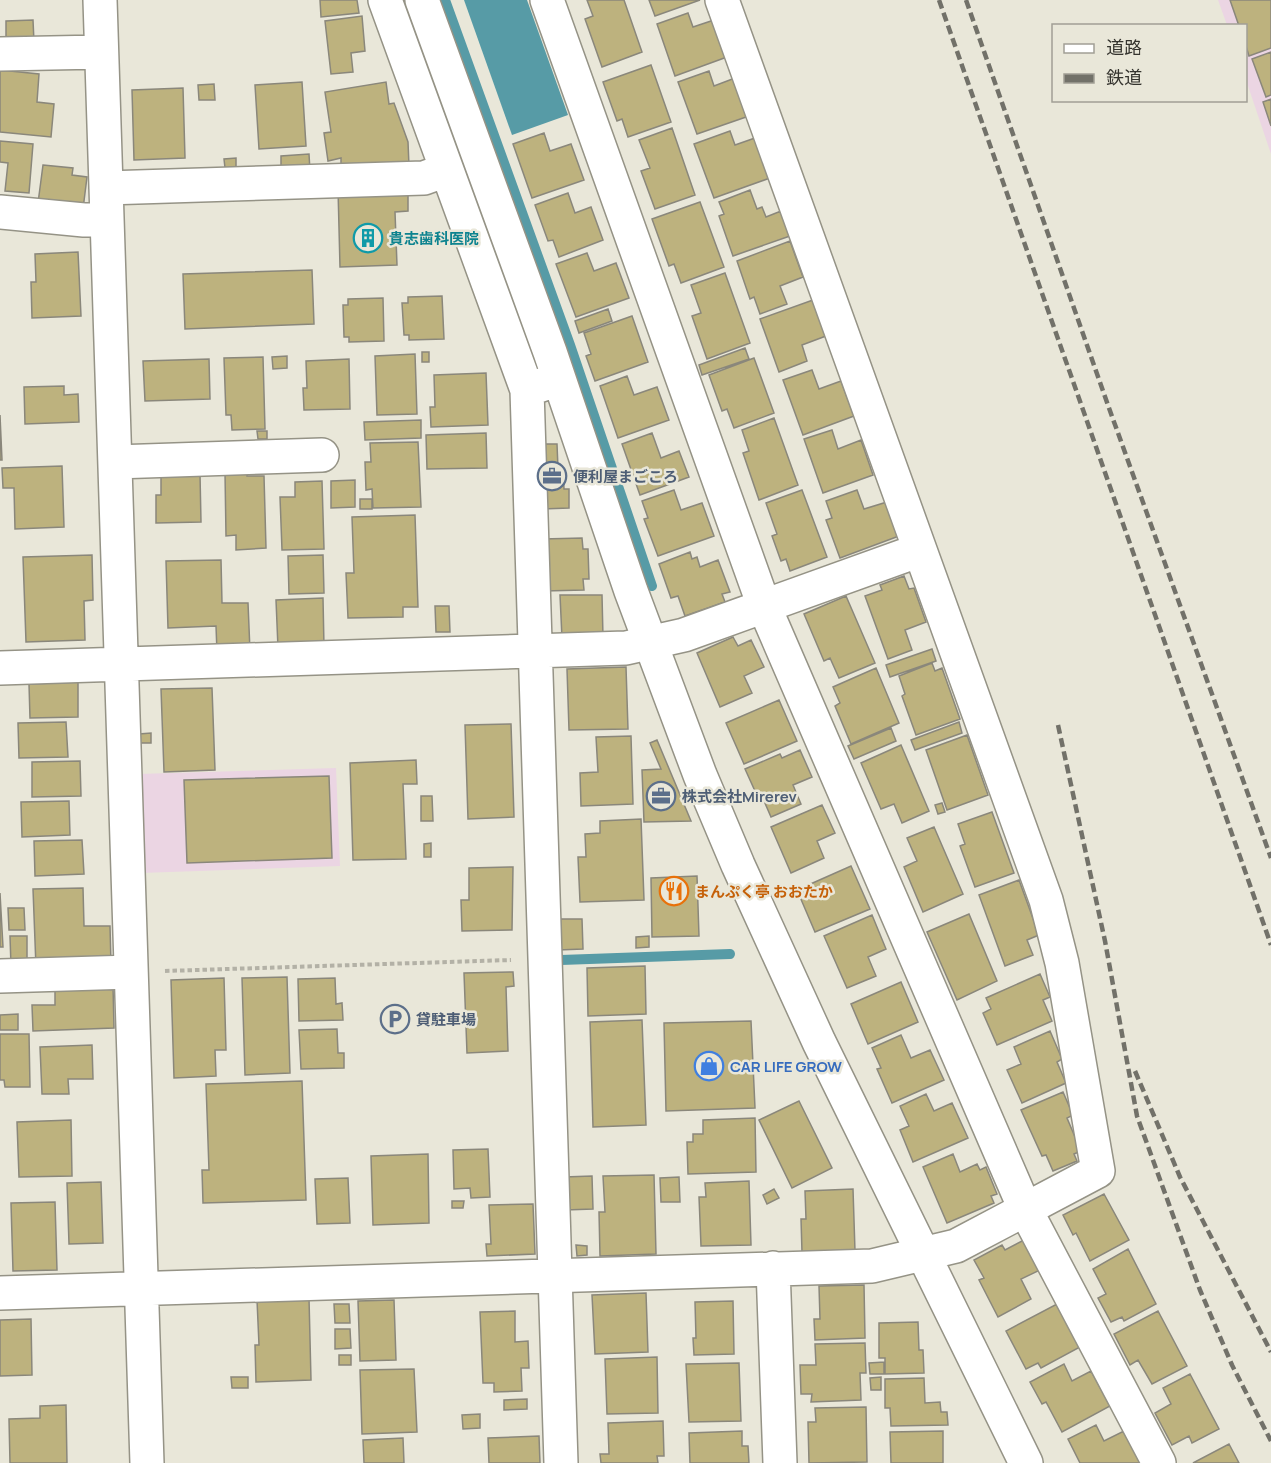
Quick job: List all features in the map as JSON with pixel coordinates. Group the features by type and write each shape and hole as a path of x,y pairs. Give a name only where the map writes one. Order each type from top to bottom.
{"street":[{"path":"100,0 147,1463"},
{"path":"385,0 527,390 561,1463"},
{"path":"422,0 559,379 650,643 705,785 773,944 819,1042 1026,1463"},
{"path":"547,0 764,606 1025,1209 1159,1463"},
{"path":"0,1293 872,1266 956,1246 1098,1171 1062,963 1052,921 722,0"},
{"path":"0,54 101,52"},
{"path":"0,213 84,220 106,204 424,178 446,170"},
{"path":"527,390 559,379"},
{"path":"115,462 322,455"},
{"path":"0,668 626,648 684,635 920,550"},
{"path":"1,976 131,972"},
{"path":"774,1268 780,1463"}],"path":[{"path":"131,972 545,959"}],"shaded area":[{"path":"1218,0 1271,0 1271,154 1247,83 1247,24 1227,24"},
{"path":"336,768 340,866 141,873 138,774"}],"water":[{"path":"464,0 527,0 568,115 512,135"}],"building":[{"path":"320,0 357,0 359,13 321,17"},
{"path":"587,0 624,0 642,52 602,67 585,19 593,16"},
{"path":"649,0 700,0 655,16"},
{"path":"1230,0 1271,0 1271,48 1249,56 1247,24 1238,24"},
{"path":"688,13 693,27 714,20 727,57 675,76 657,24"},
{"path":"362,16 365,51 351,53 353,72 331,74 325,21"},
{"path":"33,20 34,42 6,42 6,21"},
{"path":"1271,52 1271,95 1266,97 1252,59"},
{"path":"651,65 671,122 628,137 622,119 617,121 603,82"},
{"path":"0,70 39,74 37,102 54,104 51,137 0,132"},
{"path":"709,71 714,86 735,78 749,116 697,134 678,82"},
{"path":"302,82 306,146 259,149 255,85"},
{"path":"386,82 389,104 394,103 408,142 409,166 341,168 341,158 328,161 324,133 331,132 325,92"},
{"path":"214,84 215,100 199,100 198,85"},
{"path":"183,88 185,158 134,160 132,90"},
{"path":"1271,99 1271,126 1263,102"},
{"path":"672,128 695,195 655,209 641,171 650,168 639,140"},
{"path":"730,131 735,145 755,138 770,178 714,198 694,144"},
{"path":"544,133 550,151 571,144 584,180 532,198 513,144"},
{"path":"0,141 33,144 29,193 5,191 8,163 0,162"},
{"path":"309,154 310,171 281,173 281,156"},
{"path":"236,158 236,167 225,168 224,159"},
{"path":"43,165 73,168 72,175 87,177 83,209 38,203"},
{"name":"貴志歯科医院","path":"408,186 408,211 395,212 397,265 340,267 338,189"},
{"path":"750,190 757,209 762,207 766,217 781,211 790,236 733,256 719,216 724,214 719,202"},
{"path":"568,193 575,213 591,207 603,240 559,257 553,240 548,241 535,205"},
{"path":"700,202 724,267 681,283 674,264 669,266 652,219"},
{"path":"790,241 803,277 780,286 787,304 760,314 754,297 750,299 737,261"},
{"path":"78,252 81,316 32,318 31,282 36,282 35,254"},
{"path":"587,253 594,271 616,263 629,298 576,317 556,264"},
{"path":"312,270 314,324 185,329 183,274"},
{"path":"725,273 750,343 707,359 692,316 701,313 691,285"},
{"path":"442,296 444,339 409,340 409,335 404,335 402,303 408,303 408,297"},
{"path":"383,298 384,341 349,342 349,337 344,337 343,305 348,305 348,299"},
{"path":"813,300 826,336 802,345 807,361 779,372 760,319"},
{"path":"608,309 612,321 579,333 575,321"},
{"path":"632,316 648,362 595,381 586,356 591,354 584,333"},
{"path":"745,348 749,359 702,375 699,365"},
{"path":"422,352 429,352 429,362 422,362"},
{"path":"415,354 417,414 377,415 375,356"},
{"path":"287,356 287,368 273,369 272,357"},
{"path":"263,357 265,429 232,430 231,415 226,415 224,358"},
{"path":"754,358 774,413 734,428 727,409 722,411 709,375"},
{"path":"209,359 210,399 145,401 143,361"},
{"path":"349,359 350,409 304,410 303,388 307,388 306,361"},
{"path":"812,370 819,389 841,381 854,416 803,435 783,380"},
{"path":"486,373 488,425 431,427 430,407 435,407 434,375"},
{"path":"627,376 634,395 657,387 669,420 618,438 600,386"},
{"path":"64,386 64,395 78,394 79,422 25,424 24,387"},
{"path":"0,415 2,460 0,460"},
{"path":"774,418 798,485 759,500 743,453 749,451 742,430"},
{"path":"421,420 421,438 365,440 364,422"},
{"path":"832,430 838,449 861,440 873,475 823,493 804,439"},
{"path":"257,431 267,431 267,439 258,439"},
{"path":"486,433 487,468 427,469 426,435"},
{"path":"652,433 661,458 679,451 689,477 640,495 622,444"},
{"path":"418,442 421,507 373,508 372,489 366,490 365,462 371,462 370,443"},
{"path":"540,444 557,444 558,468 563,468 564,489 569,489 569,508 542,509"},
{"path":"62,466 64,527 15,529 14,488 3,488 2,468"},
{"path":"247,472 247,476 264,476 266,548 236,550 236,535 226,536 225,473"},
{"path":"200,474 201,522 156,523 156,495 161,495 161,476"},
{"path":"355,480 355,507 331,508 331,481"},
{"path":"322,481 324,549 282,550 280,497 295,497 295,482"},
{"path":"674,490 681,510 702,503 714,536 658,556 644,519 648,518 642,501"},
{"path":"802,490 827,557 790,571 786,559 781,561 772,536 777,534 766,503"},
{"path":"857,490 864,509 887,502 899,536 840,558 826,520 832,518 826,501"},
{"path":"360,499 372,499 372,509 360,509"},
{"path":"415,515 418,607 403,607 403,617 348,618 346,573 354,573 352,517"},
{"path":"582,538 583,549 588,549 589,579 583,579 584,590 544,591 543,539"},
{"path":"690,552 692,559 697,557 700,567 718,560 730,592 722,594 725,602 685,616 678,596 671,598 659,564"},
{"path":"92,555 93,600 84,601 85,640 26,642 23,557"},
{"path":"323,555 324,593 289,594 288,556"},
{"path":"221,560 222,603 248,603 250,651 217,652 216,626 168,628 166,561"},
{"path":"904,576 909,589 914,588 926,622 905,630 912,650 888,659 865,596 882,590 880,585"},
{"path":"560,595 602,595 603,637 562,638"},
{"path":"846,596 875,663 839,678 830,658 824,661 804,614"},
{"path":"323,598 324,647 278,648 276,600"},
{"path":"435,606 449,606 450,632 436,632"},
{"path":"733,637 738,646 751,640 764,667 744,676 752,693 720,707 697,653"},
{"path":"932,649 936,661 890,677 886,665"},
{"path":"932,663 935,671 942,668 960,719 916,735 902,696 905,694 899,676"},
{"path":"626,667 628,729 569,730 567,669"},
{"path":"876,668 899,723 851,744 835,706 840,703 833,687"},
{"path":"78,682 78,717 30,718 29,684"},
{"path":"212,688 215,770 164,772 161,689"},
{"path":"779,700 797,741 744,764 726,723"},
{"path":"66,722 68,757 19,758 18,723"},
{"path":"959,722 962,733 915,750 911,740"},
{"path":"511,724 514,817 468,819 465,725"},
{"path":"891,728 896,741 854,759 848,746"},
{"path":"151,733 151,743 140,743 139,734"},
{"path":"967,735 988,795 947,810 926,750"},
{"path":"631,736 633,804 581,806 580,773 598,772 596,737"},
{"path":"657,740 691,821 644,822 642,770 661,769 650,743"},
{"path":"901,745 929,811 902,823 894,804 881,809 861,763"},
{"path":"800,750 812,777 793,785 801,804 771,817 764,801 760,802 745,769 780,754 782,758"},
{"path":"416,760 417,784 403,784 406,859 353,860 350,763"},
{"path":"80,761 81,796 32,797 32,762"},
{"path":"329,776 332,858 187,863 184,780"},
{"path":"421,796 432,796 433,821 421,821"},
{"path":"69,801 70,835 22,837 21,802"},
{"path":"942,803 945,812 938,814 935,805"},
{"path":"822,805 835,833 817,841 824,858 791,873 771,827"},
{"path":"992,812 1014,873 975,887 960,846 965,844 958,824"},
{"path":"641,819 644,900 580,902 578,857 586,857 585,834 600,833 600,821"},
{"path":"934,827 963,894 923,912 904,867 917,861 907,838"},
{"path":"82,840 84,874 35,876 34,841"},
{"path":"431,843 431,857 424,857 424,844"},
{"path":"851,866 870,909 815,932 797,890"},
{"path":"513,867 512,930 462,931 461,900 469,900 469,868"},
{"path":"697,876 699,936 652,937 651,878"},
{"path":"1019,880 1039,935 1027,940 1033,955 1005,966 979,895"},
{"path":"83,888 84,926 110,926 111,965 36,967 33,889"},
{"path":"0,893 3,947 0,947"},
{"path":"8,908 24,908 25,930 9,930"},
{"path":"969,914 997,981 957,1000 927,932"},
{"path":"872,915 886,949 868,957 876,976 847,988 824,936"},
{"path":"558,919 582,919 583,949 558,950"},
{"path":"10,936 27,936 27,966 11,966"},
{"path":"649,936 649,947 636,948 636,937"},
{"path":"645,966 646,1014 588,1016 587,968"},
{"path":"513,972 514,986 506,987 508,1051 467,1053 464,973"},
{"path":"1040,974 1050,997 1043,1000 1052,1021 997,1045 983,1013 991,1009 986,998"},
{"path":"287,977 290,1073 245,1075 242,978"},
{"path":"224,978 226,1050 215,1050 216,1076 174,1078 171,980"},
{"path":"335,978 336,1004 342,1003 343,1020 299,1021 298,979"},
{"path":"901,982 918,1022 868,1044 851,1004"},
{"path":"113,986 114,1028 33,1031 32,1005 55,1005 55,988"},
{"path":"18,1014 18,1030 0,1030 0,1015"},
{"path":"642,1020 646,1125 593,1127 590,1022"},
{"name":"CAR LIFE GROW","path":"751,1021 755,1108 666,1111 664,1023"},
{"path":"337,1029 338,1053 344,1053 344,1068 301,1069 299,1030"},
{"path":"1050,1031 1062,1059 1057,1062 1066,1083 1022,1103 1007,1070 1021,1064 1014,1047"},
{"path":"0,1034 29,1034 30,1087 5,1087 4,1080 0,1080"},
{"path":"901,1035 911,1058 930,1050 944,1080 892,1103 877,1069 881,1068 872,1048"},
{"path":"92,1045 93,1079 68,1079 69,1094 42,1094 40,1047"},
{"path":"302,1081 306,1200 203,1203 202,1170 209,1170 206,1084"},
{"path":"1063,1092 1073,1115 1067,1118 1081,1151 1074,1154 1077,1161 1053,1171 1046,1155 1042,1156 1021,1110"},
{"path":"926,1094 934,1111 952,1103 968,1138 913,1162 900,1130 909,1126 900,1106"},
{"path":"799,1101 832,1168 792,1188 759,1120"},
{"path":"755,1118 756,1172 688,1174 687,1142 693,1142 693,1134 703,1134 703,1120"},
{"path":"71,1120 72,1176 19,1177 17,1122"},
{"path":"488,1149 490,1197 471,1198 470,1188 454,1189 453,1150"},
{"path":"428,1154 429,1223 373,1225 371,1156"},
{"path":"953,1154 960,1172 977,1164 980,1170 986,1167 997,1194 991,1196 994,1203 947,1223 923,1167"},
{"path":"654,1175 656,1254 600,1256 599,1212 605,1212 603,1176"},
{"path":"592,1176 593,1209 565,1210 564,1177"},
{"path":"679,1177 680,1202 661,1202 660,1178"},
{"path":"348,1178 350,1223 317,1224 315,1179"},
{"path":"749,1181 751,1245 701,1246 699,1197 706,1197 705,1183"},
{"path":"101,1182 103,1243 69,1244 67,1183"},
{"path":"774,1189 779,1198 767,1204 763,1195"},
{"path":"853,1189 855,1251 802,1252 801,1219 806,1219 805,1191"},
{"path":"1104,1194 1129,1240 1090,1261 1076,1233 1073,1235 1063,1215"},
{"path":"452,1201 464,1201 463,1208 452,1208"},
{"path":"55,1202 57,1270 13,1271 11,1203"},
{"path":"533,1204 535,1254 487,1256 486,1244 491,1244 489,1205"},
{"path":"1024,1240 1040,1270 1021,1279 1031,1299 998,1317 979,1280 984,1278 974,1260 1002,1245 1005,1250"},
{"path":"576,1245 587,1246 587,1255 577,1256"},
{"path":"1128,1249 1156,1304 1124,1321 1122,1317 1111,1322 1098,1298 1106,1294 1093,1269"},
{"path":"864,1285 865,1338 815,1340 814,1319 820,1319 819,1286"},
{"path":"646,1293 648,1352 595,1354 592,1295"},
{"path":"309,1298 311,1380 256,1382 255,1345 259,1345 257,1300"},
{"path":"394,1300 396,1360 360,1361 358,1301"},
{"path":"733,1301 734,1354 694,1355 695,1302"},
{"path":"334,1304 349,1304 350,1323 335,1323"},
{"path":"1057,1304 1080,1347 1041,1368 1038,1363 1026,1369 1006,1331"},
{"path":"515,1311 515,1342 528,1341 529,1368 521,1368 522,1391 494,1392 494,1383 483,1383 480,1312"},
{"path":"1158,1311 1187,1366 1152,1384 1138,1360 1130,1365 1114,1334"},
{"path":"31,1319 32,1375 0,1376 0,1320"},
{"path":"918,1322 919,1350 923,1350 924,1373 885,1374 885,1358 879,1358 879,1323"},
{"path":"335,1329 350,1329 351,1348 335,1349"},
{"path":"865,1343 866,1373 860,1373 861,1400 811,1402 812,1394 801,1394 800,1365 816,1365 815,1344"},
{"path":"339,1355 351,1355 351,1365 339,1365"},
{"path":"657,1357 658,1413 607,1414 605,1359"},
{"path":"884,1362 884,1374 870,1374 869,1363"},
{"path":"739,1363 741,1421 689,1422 686,1364"},
{"path":"1064,1364 1072,1381 1091,1371 1110,1406 1062,1432 1046,1402 1042,1404 1030,1382"},
{"path":"414,1369 417,1432 362,1434 360,1370"},
{"path":"1190,1374 1219,1429 1192,1443 1189,1436 1172,1445 1155,1413 1171,1404 1163,1388"},
{"path":"231,1377 248,1377 248,1388 232,1388"},
{"path":"881,1377 881,1390 871,1390 870,1378"},
{"path":"924,1378 925,1403 940,1402 941,1412 947,1412 948,1425 891,1426 890,1408 885,1408 885,1379"},
{"path":"527,1399 527,1409 504,1410 504,1400"},
{"path":"66,1405 67,1463 10,1463 9,1419 40,1418 40,1406"},
{"path":"866,1407 867,1462 809,1463 808,1422 816,1422 815,1408"},
{"path":"480,1414 480,1428 463,1429 462,1415"},
{"path":"663,1421 664,1456 657,1456 658,1463 601,1463 600,1454 609,1454 608,1423"},
{"path":"1096,1425 1104,1441 1124,1431 1141,1463 1080,1463 1068,1439"},
{"path":"742,1431 742,1446 748,1446 749,1463 690,1463 689,1433"},
{"path":"943,1431 943,1463 891,1463 890,1432"},
{"path":"539,1436 540,1463 489,1463 488,1438"},
{"path":"403,1438 404,1463 364,1463 363,1440"},
{"path":"1229,1444 1239,1463 1193,1463"}],"waterway":[{"path":"445,0 570,345 652,586"},
{"path":"561,960 730,954"}],"railway":[{"path":"939,0 1271,945"},
{"path":"966,0 1109,408 1271,858"},
{"path":"1058,725 1105,941 1137,1116 1200,1290 1232,1365 1271,1441"},
{"path":"1135,1071 1180,1177 1271,1352"}],"place":[{"name":"貴志歯科医院","path":"368,238"},
{"name":"便利屋まごころ","path":"552,476"},
{"name":"株式会社Mirerev","path":"661,796"},
{"name":"まんぷく亭 おおたか","path":"674,891"},
{"name":"貸駐車場","path":"395,1019"},
{"name":"CAR LIFE GROW","path":"709,1066"}]}
